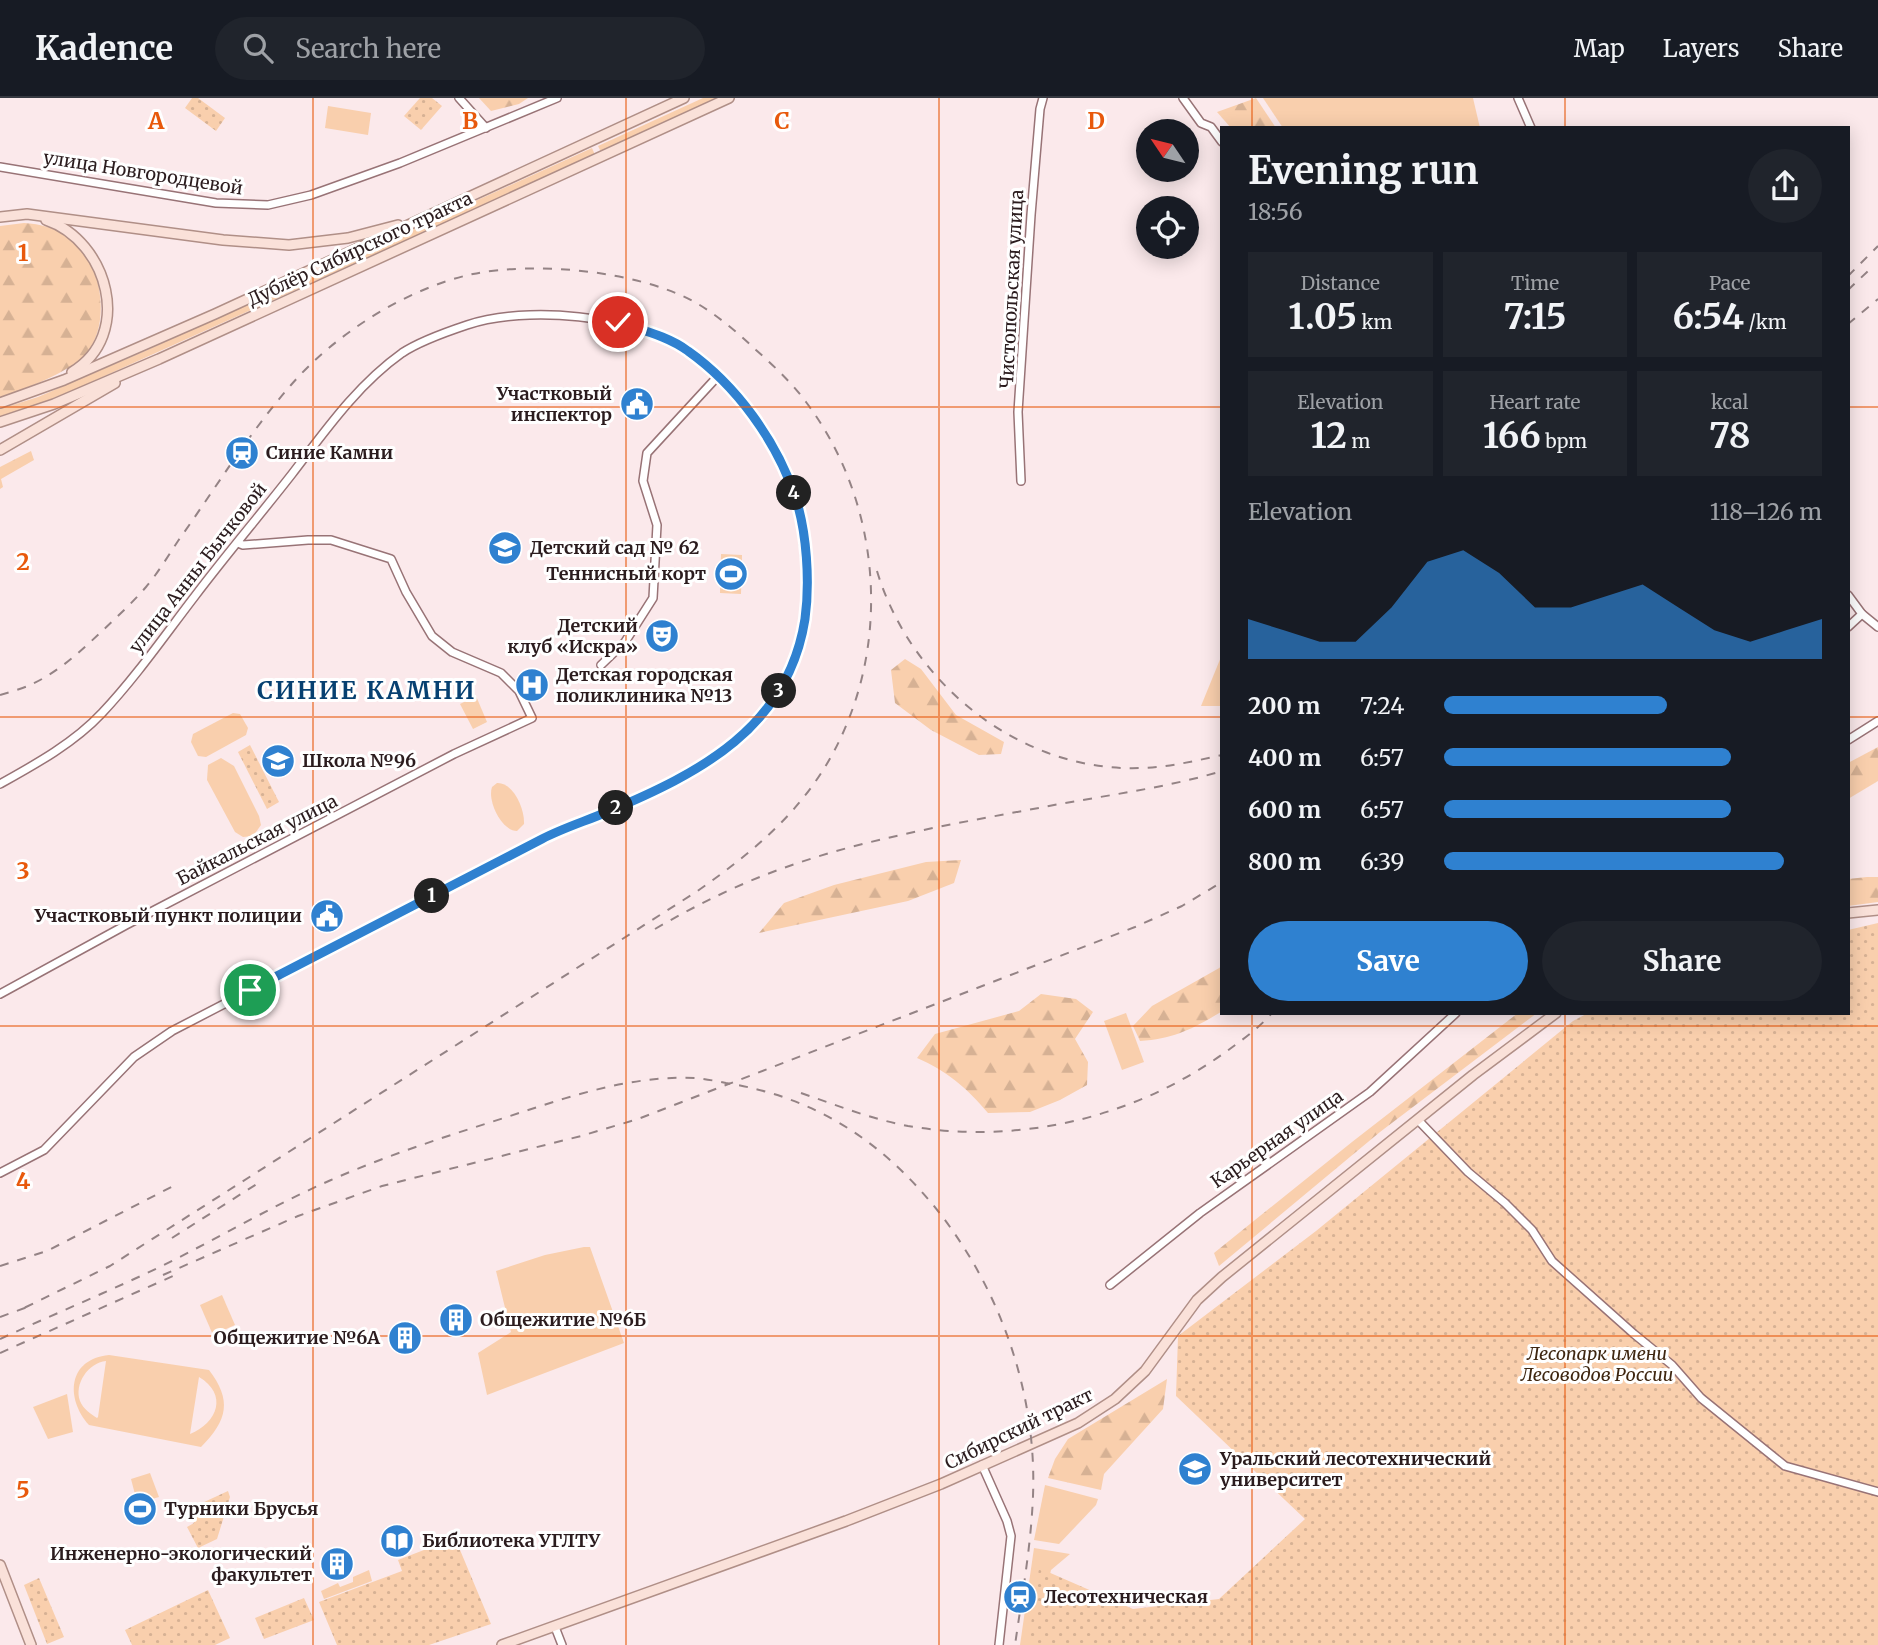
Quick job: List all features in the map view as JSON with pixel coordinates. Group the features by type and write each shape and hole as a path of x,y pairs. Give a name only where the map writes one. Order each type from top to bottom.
{"main road":[{"name":"Дублёр Сибирского тракта","path":"0,402 64,380 215,314 684,98"},
{"name":"Дублёр Сибирского тракта","path":"0,422 54,404 159,359 729,98"},
{"name":"Дублёр Сибирского тракта","path":"0,217 27,214 223,240 289,245 348,238 446,208"},
{"name":"Дублёр Сибирского тракта","path":"0,402 78,369 96,348 106,326 105,288 96,260 87,247 66,229 27,214"},
{"path":"0,450 159,359"},
{"path":"1850,913 1878,909"},
{"name":"Сибирский тракт","path":"502,1645 846,1521 941,1484 1078,1423 1115,1399 1145,1371 1179,1323 1210,1288 1553,1015"},
{"path":"0,1565 31,1645"}],"street":[{"path":"459,98 486,128"},
{"name":"улица Новгородцевой","path":"0,167 216,203 268,205 322,191 556,98"},
{"name":"Чистопольская улица","path":"1021,481 1018,412 1031,215 1044,98"},
{"path":"1183,98 1202,123 1212,127 1220,139"},
{"path":"1518,98 1530,126"},
{"name":"улица Анны Бычковой","path":"0,784 61,747 102,713 352,397 404,351 470,323 525,315 578,315 618,322 661,337 686,349 718,376 762,429 786,471 799,509 806,560 807,607 799,648 786,679 754,725 728,749 697,769 609,811 548,836 172,1031 134,1057 44,1150 0,1172"},
{"path":"601,665 625,642 653,598 657,525 643,481 647,453 718,376"},
{"name":"Байкальская улица","path":"0,994 126,925 454,754 531,718 519,691 501,673 452,652 432,636 406,592 391,559 331,540 243,545 238,542"},
{"path":"1850,598 1862,614 1878,627"},
{"path":"1850,625 1862,614"},
{"path":"1850,739 1878,721"},
{"name":"Карьерная улица","path":"1110,1285 1200,1213 1370,1092 1454,1015"},
{"path":"1418,1120 1468,1172 1532,1230 1552,1261 1633,1334 1672,1365 1700,1398 1785,1466 1878,1492"},
{"path":"982,1465 1011,1536 999,1645"},
{"path":"555,1627 562,1645"}],"green space":[{"path":"192,98 198,98 225,118 216,131 185,108"},
{"path":"420,98 432,98 442,106 421,130 404,116"},
{"path":"479,98 528,98 519,104 491,111"},
{"path":"703,98 720,98 601,152 598,146"},
{"path":"1256,98 1275,126 1229,126 1217,112"},
{"path":"1263,98 1473,98 1480,126 1282,126"},
{"path":"328,106 371,113 368,135 325,128"},
{"path":"592,148 595,155 78,388 0,417 0,409 38,397 145,351"},
{"path":"24,223 59,231 80,247 89,260 100,292 99,326 94,341 79,361 46,380 0,397 0,226"},
{"path":"31,451 34,460 1,479 3,487 0,489 0,467"},
{"name":"Теннисный корт","path":"721,554 742,555 741,594 720,593"},
{"path":"905,659 921,669 956,715 1004,742 1001,754 979,755 931,730 895,703 891,670"},
{"path":"1220,659 1220,706 1201,706"},
{"path":"476,696 487,722 473,729 460,704"},
{"path":"233,713 240,714 248,728 246,735 206,757 198,756 191,742 193,734"},
{"path":"250,745 279,802 267,809 238,752"},
{"path":"1878,747 1878,781 1850,798 1850,762"},
{"path":"221,758 234,766 259,816 261,825 253,836 243,837 235,832 207,780 208,765"},
{"path":"497,783 508,787 520,804 524,824 517,831 511,830 501,821 494,807 491,793 492,787"},
{"path":"961,860 954,883 908,901 759,933 784,903 834,885 926,862"},
{"path":"1878,877 1878,902 1850,906 1850,879"},
{"name":"Лесопарк имени Лесоводов России","path":"1878,923 1878,1645 1028,1645 1039,1568 1133,1609 1219,1599 1305,1519 1176,1396 1178,1336 1316,1231 1573,1021 1584,1015 1850,1015 1850,930"},
{"path":"1220,968 1220,1013 1182,1032 1140,1041 1133,1026 1152,1006"},
{"path":"1041,994 1076,999 1093,1012 1075,1039 1088,1062 1087,1085 1060,1100 1030,1112 988,1113 956,1081 917,1058 935,1034 1019,1011"},
{"path":"1126,1013 1144,1062 1122,1070 1104,1021"},
{"path":"1515,1015 1534,1015 1380,1132 1219,1266 1214,1253"},
{"path":"590,1247 624,1343 487,1395 478,1353 511,1332 496,1271 545,1255"},
{"path":"222,1295 235,1325 213,1335 200,1305"},
{"path":"109,1355 209,1370 224,1400 224,1410 217,1428 201,1447 89,1425 76,1403 74,1392 78,1372 95,1358","holes":["106,1361 98,1417 97,1418 81,1404 79,1388 88,1370","199,1377 214,1392 216,1408 207,1423 190,1434"]},
{"path":"1167,1379 1163,1409 1104,1474 1101,1490 1048,1478 1055,1459 1068,1439"},
{"path":"67,1394 73,1432 48,1439 33,1407"},
{"path":"150,1473 159,1497 152,1499 153,1506 137,1513 131,1479"},
{"path":"1045,1485 1098,1499 1096,1505 1059,1544 1034,1540"},
{"path":"228,1491 230,1497 217,1539 198,1548 187,1527 194,1523 189,1509"},
{"path":"455,1538 491,1624 429,1645 337,1645 319,1602 402,1571 398,1560"},
{"path":"1034,1548 1070,1554 1051,1570 1034,1645 1020,1645"},
{"path":"369,1570 372,1581 324,1599 321,1591 338,1583 340,1587 353,1582 353,1577"},
{"path":"39,1578 64,1637 47,1644 24,1585"},
{"path":"208,1590 230,1638 215,1645 132,1645 125,1630"},
{"path":"304,1598 314,1620 264,1639 255,1618"}],"railway":[{"path":"1850,274 1878,246"},
{"path":"0,695 30,685 59,668 135,599 155,576 261,422 291,385 329,348 398,302 423,290 473,274 526,269 586,271 644,282 693,301 710,312 789,381 829,437 847,475 860,515 868,556 871,598 869,640 861,681 848,721 835,749 804,797 765,838 696,892 110,1266 24,1308"},
{"path":"1850,288 1868,271"},
{"path":"1850,322 1878,299"},
{"path":"877,571 893,612 916,650 944,684 977,714 1014,738 1054,755 1097,766 1142,768 1220,755"},
{"path":"655,929 738,886 823,855 935,828 1158,787 1220,772"},
{"path":"163,1275 298,1216 382,1186 638,1119 1135,927 1182,906 1220,883"},
{"path":"801,1093 867,1116 908,1126 992,1132 1034,1128 1075,1121 1154,1094 1227,1051 1270,1015"},
{"path":"0,1339 164,1265 331,1180 462,1131 576,1095 647,1080 696,1078 789,1099 844,1126 894,1163 938,1211 960,1242 997,1309 1021,1382 1033,1458 1030,1533 1015,1645"},
{"path":"172,1238 263,1180"},
{"path":"0,1266 47,1251 179,1183"},
{"path":"0,1353 173,1276"},
{"path":"0,1317 33,1305"}],"place":[{"name":"Участковый инспектор","path":"637,404"},
{"name":"Синие Камни","path":"242,453"},
{"name":"Детский сад № 62","path":"505,548"},
{"name":"Теннисный корт","path":"731,574"},
{"name":"Детский клуб «Искра»","path":"662,636"},
{"name":"Детская городская поликлиника №13","path":"532,685"},
{"name":"Школа №96","path":"278,761"},
{"name":"Участковый пункт полиции","path":"327,916"},
{"name":"Общежитие №6Б","path":"456,1320"},
{"name":"Общежитие №6А","path":"405,1338"},
{"name":"Уральский лесотехнический университет","path":"1195,1469"},
{"name":"Турники Брусья","path":"140,1509"},
{"name":"Библиотека УГЛТУ","path":"397,1541"},
{"name":"Инженерно-экологический факультет","path":"337,1564"},
{"name":"Лесотехническая","path":"1020,1597"}],"district":[{"name":"СИНИЕ КАМНИ","path":"367,691"}],"route":[{"path":"250,990 548,836 609,811 697,769 728,749 754,725 786,679 799,648 807,607 806,560 799,509 786,471 762,429 718,376 686,349 618,322"}]}
